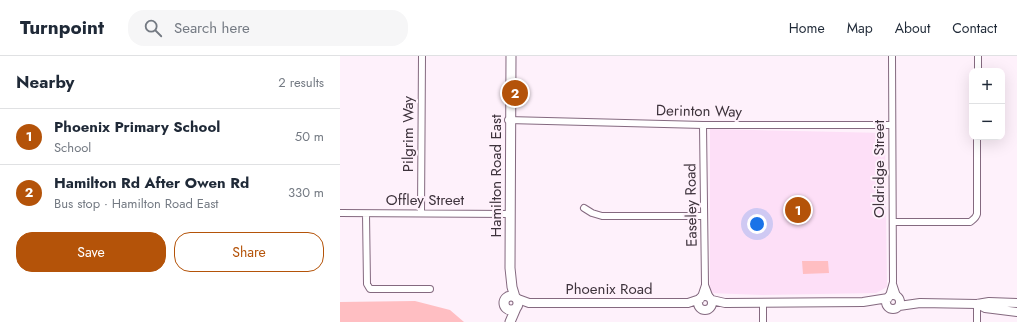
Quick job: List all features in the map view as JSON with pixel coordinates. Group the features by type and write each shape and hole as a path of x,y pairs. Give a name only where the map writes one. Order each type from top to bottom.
{"main road":[{"name":"Hamilton Road East","path":"506,56 509,120"},
{"name":"Hamilton Road East","path":"511,56 508,213 515,301"},
{"path":"509,322 506,308 512,310 515,301"},
{"path":"509,322 515,301"}],"street":[{"name":"Pilgrim Way","path":"421,213 422,56"},
{"name":"Oldridge Street","path":"892,56 894,300"},
{"path":"978,56 978,68"},
{"name":"Derinton Way","path":"509,120 703,125 892,125"},
{"name":"Easeley Road","path":"700,301 705,285 703,125"},
{"path":"893,222 970,222 974,220 977,214 977,140"},
{"path":"584,208 592,213 602,216 704,216"},
{"name":"Offley Street","path":"340,213 508,213"},
{"path":"366,214 367,284 370,289 430,289"},
{"name":"Easeley Road","path":"705,285 711,301"},
{"path":"711,301 705,310 700,301 705,296 711,301 725,303 863,302 894,300 920,303 1017,303"},
{"name":"Phoenix Road","path":"515,301 529,303 688,303 700,301"},
{"path":"763,303 763,322"},
{"path":"977,304 985,308 1017,312"},
{"path":"977,304 977,322"}],"shaded area":[{"path":"710,129 885,133 887,287 876,293 762,295 710,293"},
{"path":"802,261 828,261 829,273 803,274"},
{"path":"415,301 450,310 464,322 340,322 340,302"}],"place":[{"name":"Hamilton Rd After Owen Rd","path":"515,93"},
{"name":"Phoenix Primary School","path":"798,210"}]}
